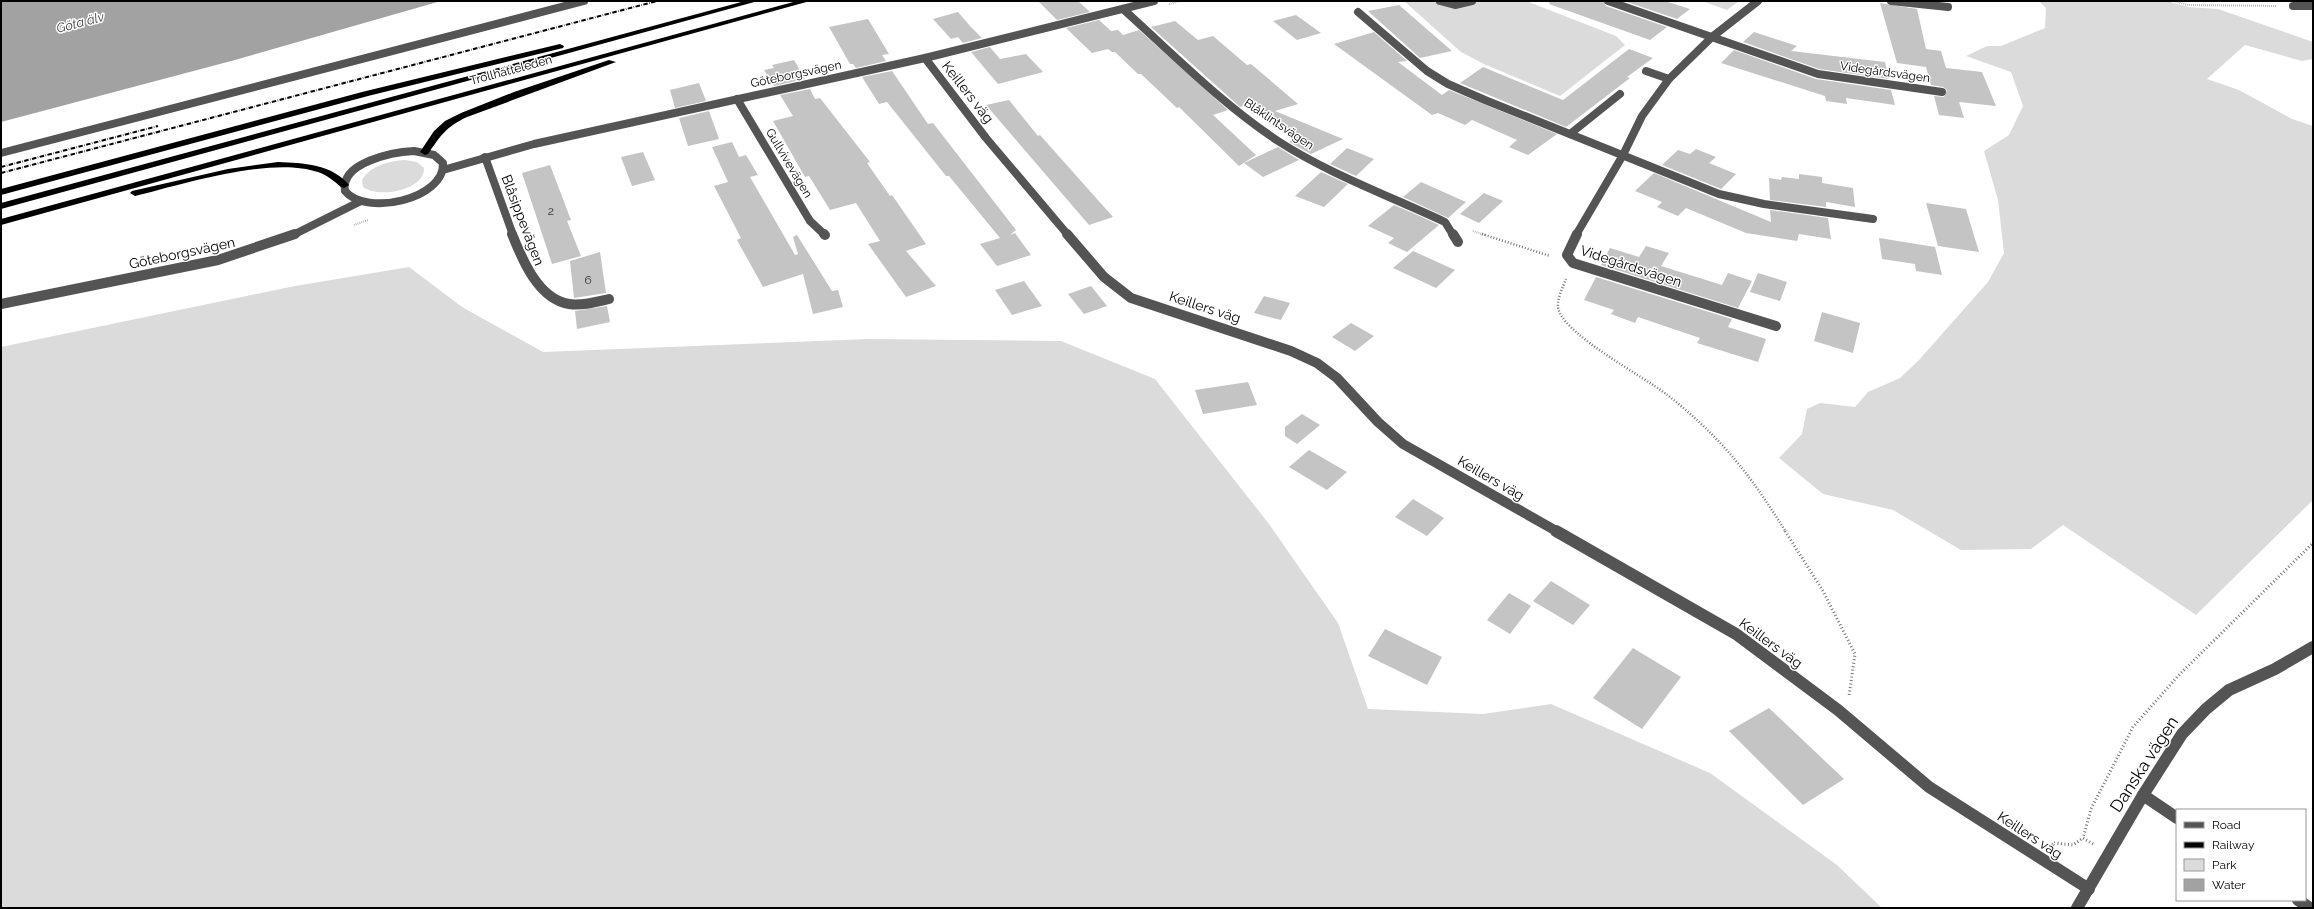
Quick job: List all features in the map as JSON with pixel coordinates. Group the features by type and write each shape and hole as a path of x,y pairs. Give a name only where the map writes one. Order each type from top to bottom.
{"highway":[{"name":"Trollhätteleden","path":"1,206 754,1"},
{"name":"Trollhätteleden","path":"1,222 806,1"},
{"path":"1,192 622,30 713,12"},
{"path":"425,152 437,133 448,123 484,106 721,24"},
{"path":"1,222 211,176 282,164 298,164 319,169 333,176 344,185"}],"street":[{"path":"1,153 584,1"},
{"name":"Göteborgsvägen","path":"443,170 534,144 925,58 1154,1"},
{"path":"1440,1 1455,5 1472,1"},
{"name":"Videgårdsvägen","path":"1608,1 1818,74 1942,92"},
{"name":"Videgårdsvägen","path":"1758,1 1712,37 1669,79 1642,116 1623,155 1570,245 1567,255 1572,263 1776,326"},
{"path":"1891,1 1948,7"},
{"path":"2293,6 2313,6"},
{"name":"Blåklintsvägen","path":"1123,9 1238,111 1278,141 1309,159 1445,222"},
{"path":"1358,12 1427,71 1448,84 1719,194 1764,204 1873,219"},
{"name":"Keillers väg","path":"925,58 986,138 1104,277 1131,298 1292,351 1317,363 1337,378 1378,422 1403,444 1736,634 1838,710 1929,787 2089,889"},
{"path":"1646,71 1669,79"},
{"path":"1570,134 1620,94"},
{"name":"Gullvivevägen","path":"738,99 810,221 825,235"},
{"path":"402,152 425,152 441,160 443,170 435,182 411,197 387,203 359,202 347,195 344,185 353,172 378,158 402,152"},
{"name":"Blåsippevägen","path":"485,157 525,266 538,285 554,299 564,303 586,304 610,299"},
{"name":"Göteborgsvägen","path":"1,304 218,260 251,251 294,236 359,202"},
{"path":"1445,222 1458,242"},
{"name":"Danska vägen","path":"2077,908 2143,795 2182,734 2206,709 2229,690 2275,669 2313,647"},
{"path":"2143,795 2176,817"},
{"path":"2300,901 2310,908"}],"path":[{"path":"2174,1 2188,4 2293,6"},
{"path":"1445,222 1572,263 1559,299 1558,310 1567,323 1586,339 1666,394 1698,421 1735,457 1780,520 1823,591 1855,654 1848,700 1838,710"},
{"path":"2109,854 2083,838 2090,809 2133,727 2178,676 2313,543"}],"green space":[{"path":"1404,1 1526,1 1616,36 1625,45 1560,96 1484,64 1461,52"},
{"path":"1702,1 1739,1 1727,10"},
{"path":"2039,1 2166,1 2189,7 2218,9 2313,42 2313,59 2302,61 2245,45 2207,79 2239,90 2292,119 2313,126 2313,500 2196,615 2063,525 2031,549 1961,550 1893,510 1823,494 1779,458 1802,434 1807,409 1820,403 1855,407 1868,392 1900,378 1919,360 1988,282 2004,253 1998,200 1984,151 2009,135 2023,106 2011,72 1966,56 1987,46 2001,46 2045,28 2046,8"},
{"path":"405,160 417,162 424,168 422,176 417,182 409,187 389,192 370,191 363,187 362,180 370,171 386,163"},
{"path":"409,267 462,307 543,352 868,339 1061,341 1155,379 1269,524 1338,623 1368,709 1483,714 1551,704 1710,773 1837,865 1882,908 1,908 1,347 295,286"}],"water":[{"name":"Göta älv","path":"1,1 441,1 235,60 1,122"}],"building":[{"path":"1038,1 1078,1 1090,12 1057,20"},
{"path":"1550,1 1603,1 1606,6 1667,27 1650,40 1549,4"},
{"path":"1624,1 1665,1 1690,9 1677,19"},
{"path":"1880,3 1917,9 1926,49 1941,51 1946,68 1982,72 1996,106 1959,102 1964,118 1939,115 1934,96 1944,97 1947,90 1943,87 1931,85 1926,67 1897,63"},
{"path":"1399,5 1452,51 1420,58 1368,11"},
{"path":"958,12 982,38 963,43 958,37 951,39 933,19"},
{"path":"1296,15 1321,33 1297,40 1273,21"},
{"path":"868,19 889,54 882,55 886,61 856,68 853,64 850,64 829,27"},
{"path":"1099,20 1111,31 1118,30 1123,35 1139,30 1228,110 1213,115 1256,155 1239,166 1179,107 1177,108 1115,52 1108,49 1092,53 1066,28"},
{"path":"1175,21 1198,40 1213,36 1247,65 1251,64 1298,104 1275,111 1343,139 1311,154 1289,142 1294,139 1254,102 1240,107 1151,27"},
{"path":"1374,32 1407,61 1398,62 1442,95 1449,90 1557,134 1528,155 1509,147 1517,140 1472,120 1465,125 1438,113 1432,115 1334,44"},
{"path":"1754,32 1797,46 1791,51 1885,62 1889,79 1819,69 1743,42"},
{"path":"990,47 1000,59 1026,54 1043,72 998,84 971,52"},
{"path":"1629,49 1653,58 1627,77 1630,78 1566,127 1460,83 1483,67 1563,100"},
{"path":"1734,50 1816,79 1891,90 1895,105 1846,98 1847,104 1826,101 1825,96 1721,63"},
{"path":"794,60 805,79 774,86 764,70 774,68 772,65"},
{"path":"892,71 928,124 933,123 1016,230 1010,235 1015,233 1031,255 997,266 980,244 1000,238 949,176 946,176 887,102 879,104 862,77"},
{"path":"699,83 706,101 675,108 670,90"},
{"path":"810,89 815,99 820,98 870,162 867,163 890,196 892,195 926,244 906,251 936,286 906,297 868,244 880,241 856,203 830,210 809,176 805,177 773,121 793,116 780,95"},
{"path":"1009,100 1038,136 1040,135 1113,217 1089,225 986,105"},
{"path":"709,111 719,139 688,146 679,118"},
{"path":"732,142 739,157 746,155 758,175 750,177 795,255 798,254 793,237 797,235 832,291 838,290 843,307 813,314 803,274 763,287 737,240 741,238 714,186 728,182 712,147"},
{"path":"1278,147 1299,160 1263,177 1244,163"},
{"path":"1347,148 1374,159 1356,176 1330,164"},
{"path":"1696,149 1716,157 1709,163 1736,174 1721,189 1662,165 1678,150 1690,154"},
{"path":"643,152 655,180 632,186 621,157"},
{"path":"550,165 571,220 567,221 581,256 552,264 522,173"},
{"path":"1321,172 1348,184 1324,207 1295,196"},
{"path":"1654,173 1771,222 1770,210 1828,218 1831,239 1799,234 1797,241 1746,233 1686,208 1678,216 1657,207 1662,202 1635,191"},
{"path":"1799,174 1822,177 1822,183 1853,188 1855,207 1826,202 1826,207 1770,200 1769,178 1781,180 1782,177 1799,179"},
{"path":"1421,182 1466,202 1448,218 1403,197"},
{"path":"1484,193 1503,201 1479,223 1460,214"},
{"path":"1926,203 1966,209 1979,252 1938,246"},
{"path":"1394,205 1439,225 1407,252 1388,243 1394,238 1368,226"},
{"path":"1879,238 1935,247 1942,275 1916,271 1915,264 1882,259"},
{"path":"1646,246 1669,253 1661,266 1722,285 1728,273 1752,281 1738,308 1601,265 1610,248 1639,257"},
{"path":"1413,251 1455,270 1436,288 1393,268"},
{"path":"600,252 606,293 574,298 570,261"},
{"path":"1758,273 1787,282 1780,301 1750,292"},
{"path":"1596,277 1732,319 1728,327 1766,339 1758,362 1697,343 1700,338 1638,317 1635,323 1611,314 1614,310 1584,300"},
{"path":"1024,281 1042,306 1012,315 995,290"},
{"path":"1091,286 1107,306 1084,314 1068,294"},
{"path":"1264,296 1290,303 1281,320 1254,313"},
{"path":"607,306 610,322 577,329 575,311"},
{"path":"1822,312 1860,323 1853,353 1814,341"},
{"path":"1351,323 1374,336 1355,351 1332,337"},
{"path":"1248,382 1257,405 1203,414 1195,390"},
{"path":"1302,414 1320,425 1297,444 1285,436 1285,427"},
{"path":"1309,450 1347,472 1327,490 1289,467"},
{"path":"1413,499 1444,518 1427,536 1395,517"},
{"path":"1551,581 1590,605 1573,625 1533,601"},
{"path":"1509,593 1531,606 1510,634 1487,620"},
{"path":"1385,629 1442,657 1427,685 1368,656"},
{"path":"1633,648 1681,677 1642,729 1593,698"},
{"path":"1769,708 1844,779 1803,805 1729,731"}],"railway":[{"path":"1,173 657,1"},
{"path":"1,167 158,126"}]}
